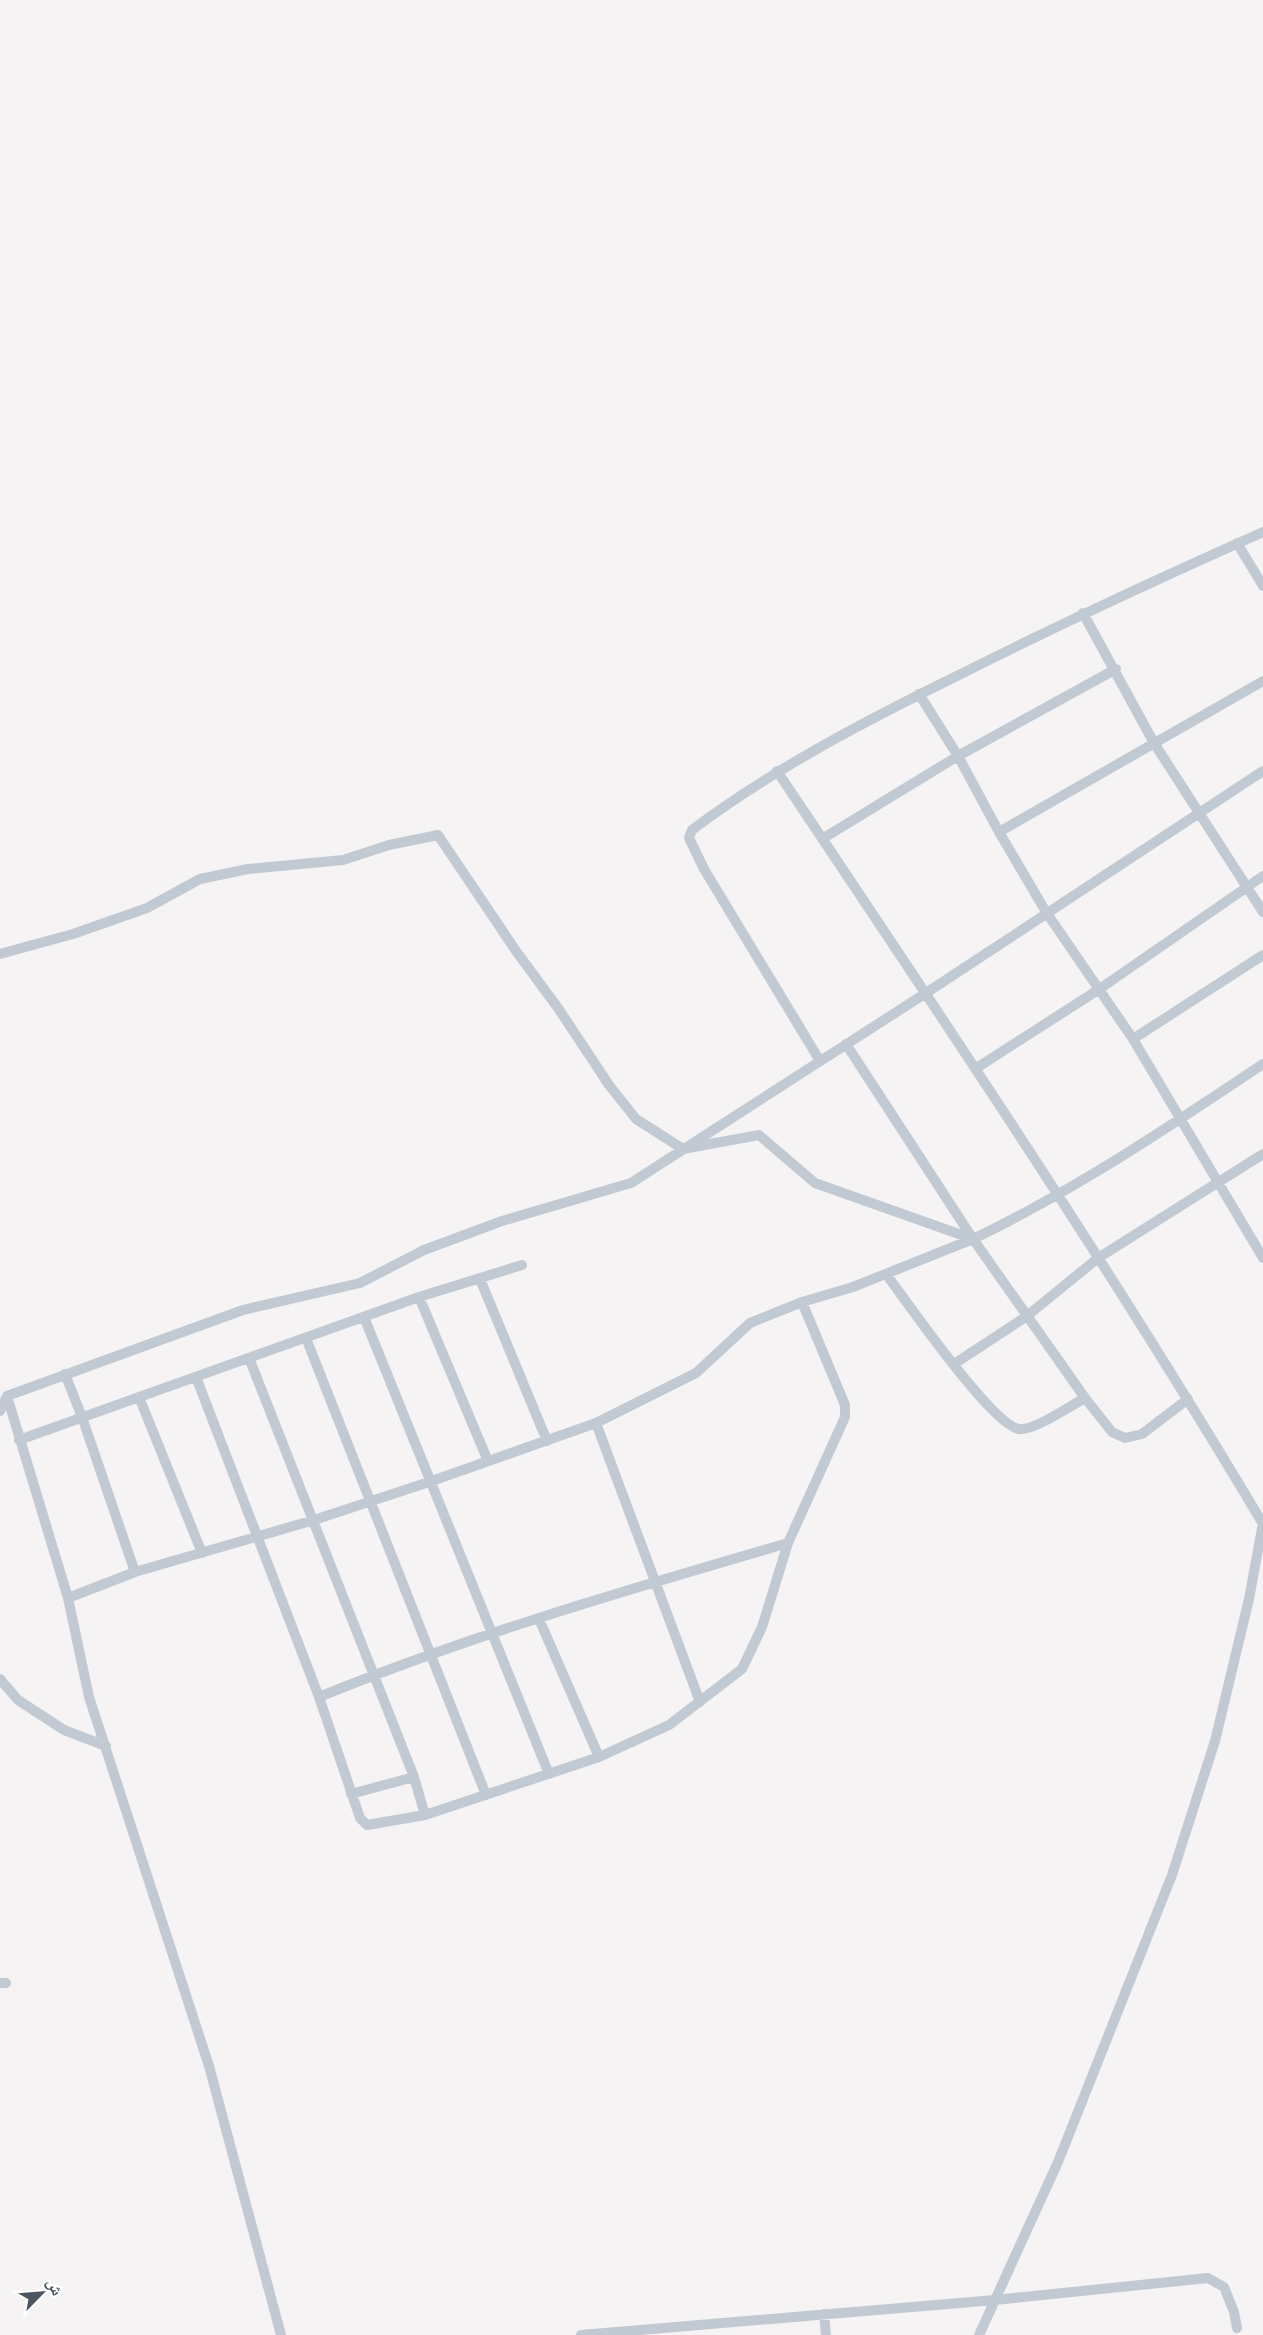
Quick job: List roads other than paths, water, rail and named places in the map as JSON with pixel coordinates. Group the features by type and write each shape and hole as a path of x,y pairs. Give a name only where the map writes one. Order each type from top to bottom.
{"street":[{"path":"820,1061 704,869 689,838 692,830 777,771 919,694 1083,612 1263,532"},
{"path":"1237,543 1263,586"},
{"path":"1083,612 1116,669 1154,743 1263,912"},
{"path":"822,839 958,756 1116,669"},
{"path":"999,832 1263,681"},
{"path":"919,694 958,756 1046,912 1133,1040 1263,1258"},
{"path":"777,771 926,993 1098,1258 1188,1399 1263,1524 1249,1599 1215,1741 1172,1875 1058,2162 978,2335"},
{"path":"0,1411 7,1396 65,1374 243,1310 360,1283 424,1250 502,1221 631,1183 926,993 1263,771"},
{"path":"0,954 73,934 147,908 200,879 248,869 343,860 389,845 438,836 516,951 636,1119 683,1149 759,1135 815,1183 974,1239"},
{"path":"975,1070 1098,990 1263,876"},
{"path":"1133,1040 1263,956"},
{"path":"846,1044 974,1239 1085,1398 1112,1432 1125,1438 1142,1434 1188,1399"},
{"path":"68,1598 135,1572 314,1520 596,1423 696,1373 750,1323 802,1302 886,1274 974,1239 1028,1213 1181,1119 1263,1064"},
{"path":"954,1364 1027,1316 1098,1258 1263,1154"},
{"path":"19,1440 419,1297 522,1265"},
{"path":"886,1274 985,1404 1006,1424 1020,1429 1034,1426 1085,1398"},
{"path":"480,1279 547,1441"},
{"path":"419,1297 488,1461"},
{"path":"196,1377 319,1697 360,1818 367,1826 425,1815 599,1757 669,1725 741,1669 762,1626 788,1543 845,1417 845,1404 802,1302"},
{"path":"364,1317 549,1774"},
{"path":"306,1338 486,1796"},
{"path":"249,1358 414,1777 425,1815"},
{"path":"65,1374 135,1572"},
{"path":"7,1396 68,1598 89,1697 209,2066 281,2335"},
{"path":"139,1397 202,1553"},
{"path":"596,1423 700,1702"},
{"path":"319,1697 374,1674 539,1618 788,1543"},
{"path":"539,1618 599,1757"},
{"path":"0,1679 18,1700 64,1730 106,1746"},
{"path":"351,1794 414,1777"},
{"path":"581,2335 638,2333 1208,2278 1224,2287 1234,2312 1237,2328"},
{"path":"824,2314 826,2335"}]}
